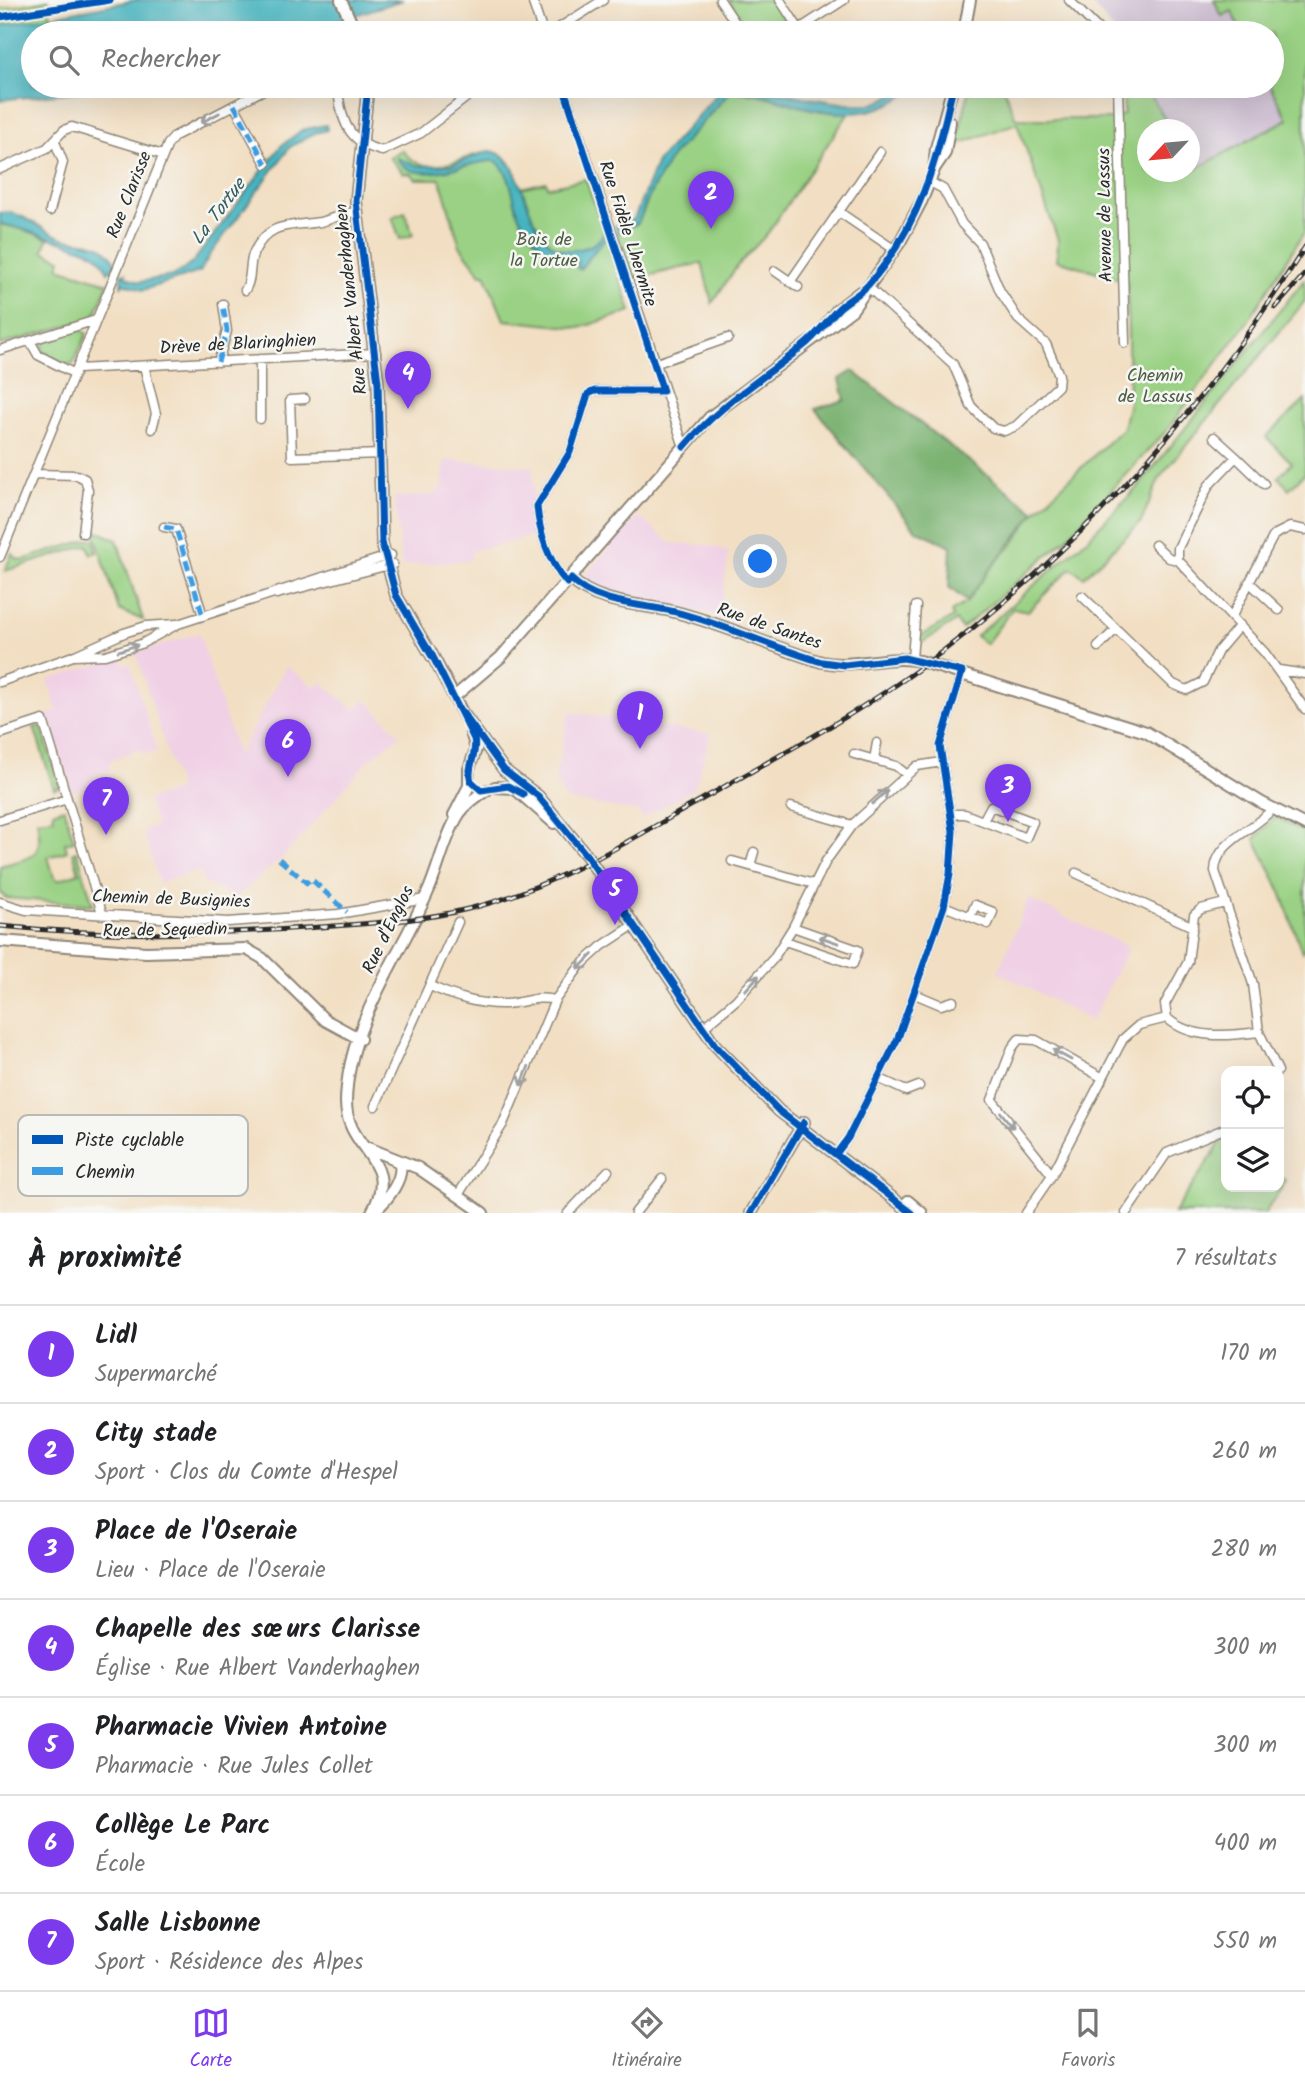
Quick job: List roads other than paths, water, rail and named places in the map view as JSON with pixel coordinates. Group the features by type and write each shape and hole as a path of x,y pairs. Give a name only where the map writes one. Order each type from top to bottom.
{"main road":[{"path":"341,0 351,21"},
{"path":"966,21 970,0"},
{"path":"972,21 976,0"},
{"name":"Rue Albert Vanderhaghen","path":"367,98 357,173 357,212 376,353 381,454 380,510 389,560 407,604 462,712 475,744 472,764"},
{"path":"934,170 937,143 950,98"},
{"path":"454,697 501,657 721,407 849,313 895,250 930,182 946,148 956,98"},
{"name":"Rue de Santes","path":"569,581 603,596 683,614 822,662 845,665 912,659 962,672 1146,732 1305,825"},
{"name":"Rue Albert Vanderhaghen","path":"462,712 498,763 540,798 577,844"},
{"path":"491,789 502,778 498,763 482,757 472,764 469,778 476,787 491,789 510,786 577,844 702,1029 750,1081 912,1213"},
{"name":"Rue d'Englos","path":"355,1136 347,1111 347,1091 360,1039 374,1001 425,898 449,835 455,810 467,792 469,778"},
{"name":"Rue d'Englos","path":"449,835 465,807 491,789"},
{"name":"Rue de Sequedin","path":"0,941 146,952 246,949 262,958 325,1020 360,1039"},
{"path":"751,1213 802,1124"},
{"path":"355,1136 388,1181 415,1171 428,1175"},
{"path":"355,1136 400,1165 400,1176 390,1195 372,1213"},
{"path":"838,1152 922,1213"},
{"path":"372,1213 382,1193 380,1173 383,1163 393,1160 410,1164 483,1213"}],"street":[{"path":"532,0 539,21"},
{"path":"570,21 603,0"},
{"path":"720,0 734,21"},
{"path":"780,0 791,21"},
{"path":"811,21 844,0"},
{"path":"1069,0 1090,21"},
{"name":"Rue Clarisse","path":"0,557 163,155 175,136 248,98"},
{"path":"339,98 343,123 374,149 392,148 421,133 466,98"},
{"name":"Rue Fidèle Lhermite","path":"567,98 684,447"},
{"name":"Avenue de Lassus","path":"1118,98 1125,343"},
{"path":"234,105 266,164"},
{"path":"0,169 55,142 64,131 76,127 163,155"},
{"path":"50,211 63,162 55,142"},
{"path":"775,271 794,285 880,152"},
{"path":"867,286 953,364 971,406 993,428 1004,430 1016,426 1058,386 1059,374 1046,344 1021,323 1002,296 980,243 962,224 946,192 930,182"},
{"path":"245,290 250,283 253,255 274,230 290,223 322,222 337,214 357,212"},
{"path":"839,212 895,250"},
{"path":"218,362 227,331 223,304"},
{"path":"0,350 96,320"},
{"path":"654,364 728,338"},
{"path":"30,341 38,355 77,372"},
{"name":"Drève de Blaringhien","path":"77,372 376,353"},
{"path":"260,359 260,419"},
{"name":"Drève de Blaringhien","path":"144,366 156,414 152,429"},
{"path":"569,581 559,573 541,534 537,506 571,450 588,394 595,391 663,391"},
{"path":"305,399 290,400 292,457 381,454"},
{"path":"1214,437 1264,484"},
{"path":"1236,457 1209,485 1178,548 1178,560 1279,670 1305,709"},
{"path":"35,474 77,475 85,479 88,490 83,533"},
{"path":"164,527 176,529 203,616"},
{"path":"1232,616 1268,542 1277,531 1290,527 1305,530"},
{"path":"1155,545 1170,558 1178,560"},
{"path":"3,678 73,656 103,640 142,627 178,624 389,560"},
{"path":"1250,582 1279,610"},
{"path":"1082,596 1178,687 1192,690 1200,685 1218,651 1240,625"},
{"path":"912,659 915,606"},
{"path":"73,656 114,653 150,641 178,624"},
{"path":"1098,647 1116,629"},
{"path":"1279,670 1305,674"},
{"path":"838,1152 898,1038 944,906 950,874 951,814 941,739 962,672"},
{"path":"0,734 43,720 102,913"},
{"path":"874,760 877,743"},
{"path":"854,754 896,766 906,774"},
{"path":"702,1029 741,995 785,941 826,861 852,824 906,774 925,763 942,762"},
{"path":"0,820 67,799"},
{"path":"951,814 965,814 1026,838 1033,822 991,806 983,821"},
{"path":"791,807 852,824"},
{"path":"1272,808 1227,847 1216,861 1215,871 1253,984 1259,1032 1274,1066"},
{"path":"750,866 754,852"},
{"path":"732,861 814,884"},
{"path":"1076,873 1193,927"},
{"name":"Chemin de Busignies","path":"0,902 17,909 229,922 338,914 425,898"},
{"path":"1167,1018 1165,1004 1188,962 1197,911 1225,903"},
{"path":"944,906 970,917"},
{"path":"374,1106 458,922"},
{"path":"458,1195 503,1124 555,1000 580,966 602,946 634,925"},
{"path":"785,941 853,964 858,950 793,927"},
{"path":"430,986 478,1003 513,1003 536,997 555,1000"},
{"path":"915,994 942,1005 953,1002"},
{"path":"1026,1213 1052,1175 1118,1047 1130,1031 1144,1023 1167,1018 1185,1028 1206,1034 1259,1032"},
{"path":"1052,1175 992,1100 1012,1048 1019,1039 1035,1040 1103,1078"},
{"path":"878,1078 906,1091 919,1086"},
{"path":"1126,1213 1167,1153 1224,1129"},
{"path":"568,1213 608,1171"},
{"path":"635,1213 662,1179"}],"water":[{"path":"136,0 403,0 336,21 26,21"},
{"path":"21,22 21,98 0,100 0,26"},
{"path":"713,98 725,98 672,156 652,190 638,223 617,233 615,226 634,219 657,162"},
{"path":"773,98 811,98 863,105 885,98 900,98 890,104 861,112 831,112"},
{"path":"326,125 327,130 315,133 290,147 200,272 143,290 123,283 121,287 121,274 126,273 125,276 139,282 172,276 183,270 193,262 281,146 302,130"},
{"path":"488,151 503,156 514,169 537,226 548,241 563,250 584,248 596,242 604,231 606,237 580,269 577,268 578,261 551,252 529,233 519,216 506,173 496,161 444,171 416,172 405,167 397,158 418,166 452,165"},
{"path":"10,212 60,237 100,246 112,257 116,266 108,272 95,254 0,224 0,213"}],"railway":[{"path":"0,926 160,934 279,930 395,921 450,913 500,900 592,861 866,705 974,627 1029,580 1081,531 1178,424 1223,367 1305,247"},
{"path":"1275,308 1305,274"}],"place":[{"name":"City stade","path":"711,229"},
{"name":"Chapelle des sœurs Clarisse","path":"408,409"},
{"name":"Lidl","path":"640,749"},
{"name":"Collège Le Parc","path":"288,777"},
{"name":"Place de l'Oseraie","path":"1008,822"},
{"name":"Salle Lisbonne","path":"106,835"},
{"name":"Pharmacie Vivien Antoine","path":"615,925"}],"water label":[{"name":"La Tortue","path":"219,212"}],"park label":[{"name":"Bois de la Tortue","path":"544,250"},
{"name":"Chemin de Lassus","path":"1155,386"}]}
